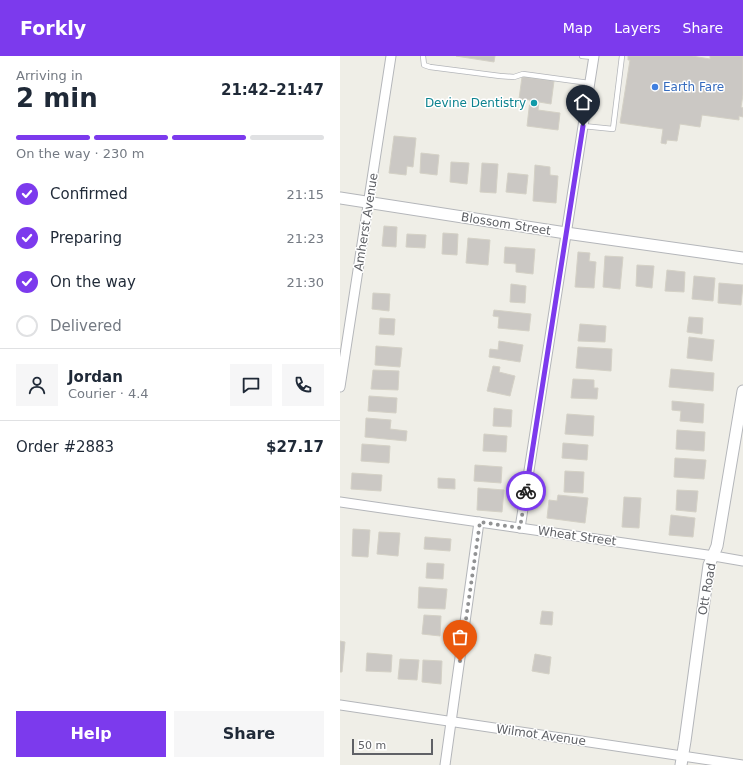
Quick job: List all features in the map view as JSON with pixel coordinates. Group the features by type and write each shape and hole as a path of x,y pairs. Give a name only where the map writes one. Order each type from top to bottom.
{"street":[{"name":"Amherst Avenue","path":"340,388 391,56"},
{"path":"520,528 593,57"},
{"name":"Blossom Street","path":"340,198 566,233 743,258"},
{"name":"Ott Road","path":"682,760 709,566 717,546 741,415 743,391"},
{"name":"Wheat Street","path":"340,502 743,561"},
{"path":"445,765 480,522"},
{"name":"Wilmot Avenue","path":"340,706 451,722 682,760 743,765"}],"lane":[{"path":"423,56 424,65 430,67 500,76 514,77 523,74 589,82"},
{"path":"582,56 593,57"},
{"path":"583,126 613,129 622,56"}],"building":[{"path":"456,56 495,56 494,62"},
{"path":"628,56 692,56 710,59 710,56 743,56 743,95 741,107 743,108 743,117 739,116 739,120 702,115 700,127 680,124 677,141 667,140 666,144 661,143 663,129 620,123 630,60 628,60"},
{"name":"Devine Dentistry","path":"522,77 554,81 551,104 539,102 538,110 560,113 558,130 527,126 530,100 519,99"},
{"path":"394,136 416,138 413,167 407,166 406,175 389,173"},
{"path":"421,153 439,155 437,175 420,173"},
{"path":"451,162 469,163 467,184 450,182"},
{"path":"482,163 498,164 496,193 480,192"},
{"path":"535,165 550,167 550,175 558,176 556,203 533,201"},
{"path":"508,173 528,175 526,194 506,192"},
{"path":"384,226 397,227 396,247 382,246"},
{"path":"443,233 458,234 457,255 442,254"},
{"path":"407,234 426,235 425,248 406,247"},
{"path":"468,238 490,240 488,265 466,263"},
{"path":"505,247 535,249 533,274 516,272 516,264 504,263"},
{"path":"578,252 590,253 589,261 596,262 594,288 575,287"},
{"path":"605,256 623,257 620,289 603,287"},
{"path":"637,265 654,266 652,288 636,286"},
{"path":"667,270 685,272 684,292 665,291"},
{"path":"694,276 715,278 713,301 692,299"},
{"path":"719,283 743,285 741,305 718,303"},
{"path":"511,284 526,286 525,303 510,302"},
{"path":"373,293 390,294 389,311 372,309"},
{"path":"494,310 531,314 529,331 498,328 499,317 493,316"},
{"path":"689,317 703,318 702,334 687,332"},
{"path":"380,318 395,319 394,335 379,334"},
{"path":"580,324 606,326 605,342 578,341"},
{"path":"689,337 714,340 712,361 687,358"},
{"path":"499,341 523,345 520,362 489,357 490,349 498,350"},
{"path":"376,346 402,348 400,367 375,365"},
{"path":"578,347 612,349 611,371 576,368"},
{"path":"493,366 500,367 499,372 515,376 510,396 487,391"},
{"path":"671,369 714,373 713,391 669,387"},
{"path":"373,370 399,371 398,390 371,389"},
{"path":"573,379 594,380 594,388 598,388 597,399 571,398"},
{"path":"369,396 397,398 396,413 368,411"},
{"path":"672,401 704,404 703,423 680,421 681,411 672,410"},
{"path":"494,408 512,410 511,427 493,426"},
{"path":"567,414 594,416 593,436 565,434"},
{"path":"366,418 391,420 390,429 407,431 406,441 365,437"},
{"path":"677,430 705,432 704,451 676,449"},
{"path":"484,434 507,436 506,452 483,451"},
{"path":"563,443 588,445 587,460 562,458"},
{"path":"362,444 390,446 389,463 361,461"},
{"path":"675,458 706,460 704,479 674,477"},
{"path":"475,465 502,467 501,483 474,481"},
{"path":"565,471 584,472 583,493 564,492"},
{"path":"352,473 382,475 381,491 351,489"},
{"path":"438,478 455,479 455,489 438,488"},
{"path":"478,488 504,490 502,512 477,510"},
{"path":"677,490 698,491 696,512 676,510"},
{"path":"558,495 588,498 585,523 547,518 549,500 557,501"},
{"path":"624,497 641,498 639,528 622,527"},
{"path":"671,515 695,518 693,537 669,535"},
{"path":"353,529 370,530 368,557 352,556"},
{"path":"379,532 400,533 398,556 377,554"},
{"path":"425,537 451,539 450,551 424,549"},
{"path":"427,563 444,564 443,579 426,578"},
{"path":"419,587 447,589 445,609 418,608"},
{"path":"542,611 553,612 552,625 540,624"},
{"path":"424,615 441,616 440,636 422,634"},
{"path":"340,641 345,642 342,672 340,672"},
{"path":"367,653 392,655 391,672 366,671"},
{"path":"535,654 551,657 549,674 532,671"},
{"path":"400,659 419,660 417,680 398,679"},
{"path":"423,660 442,661 441,684 422,682"}],"way so far":[{"path":"460,661 480,522 520,528 526,491"}],"place":[{"name":"Earth Fare","path":"655,87"},
{"name":"Devine Dentistry","path":"534,103"}],"route":[{"path":"526,491 583,126"}]}
